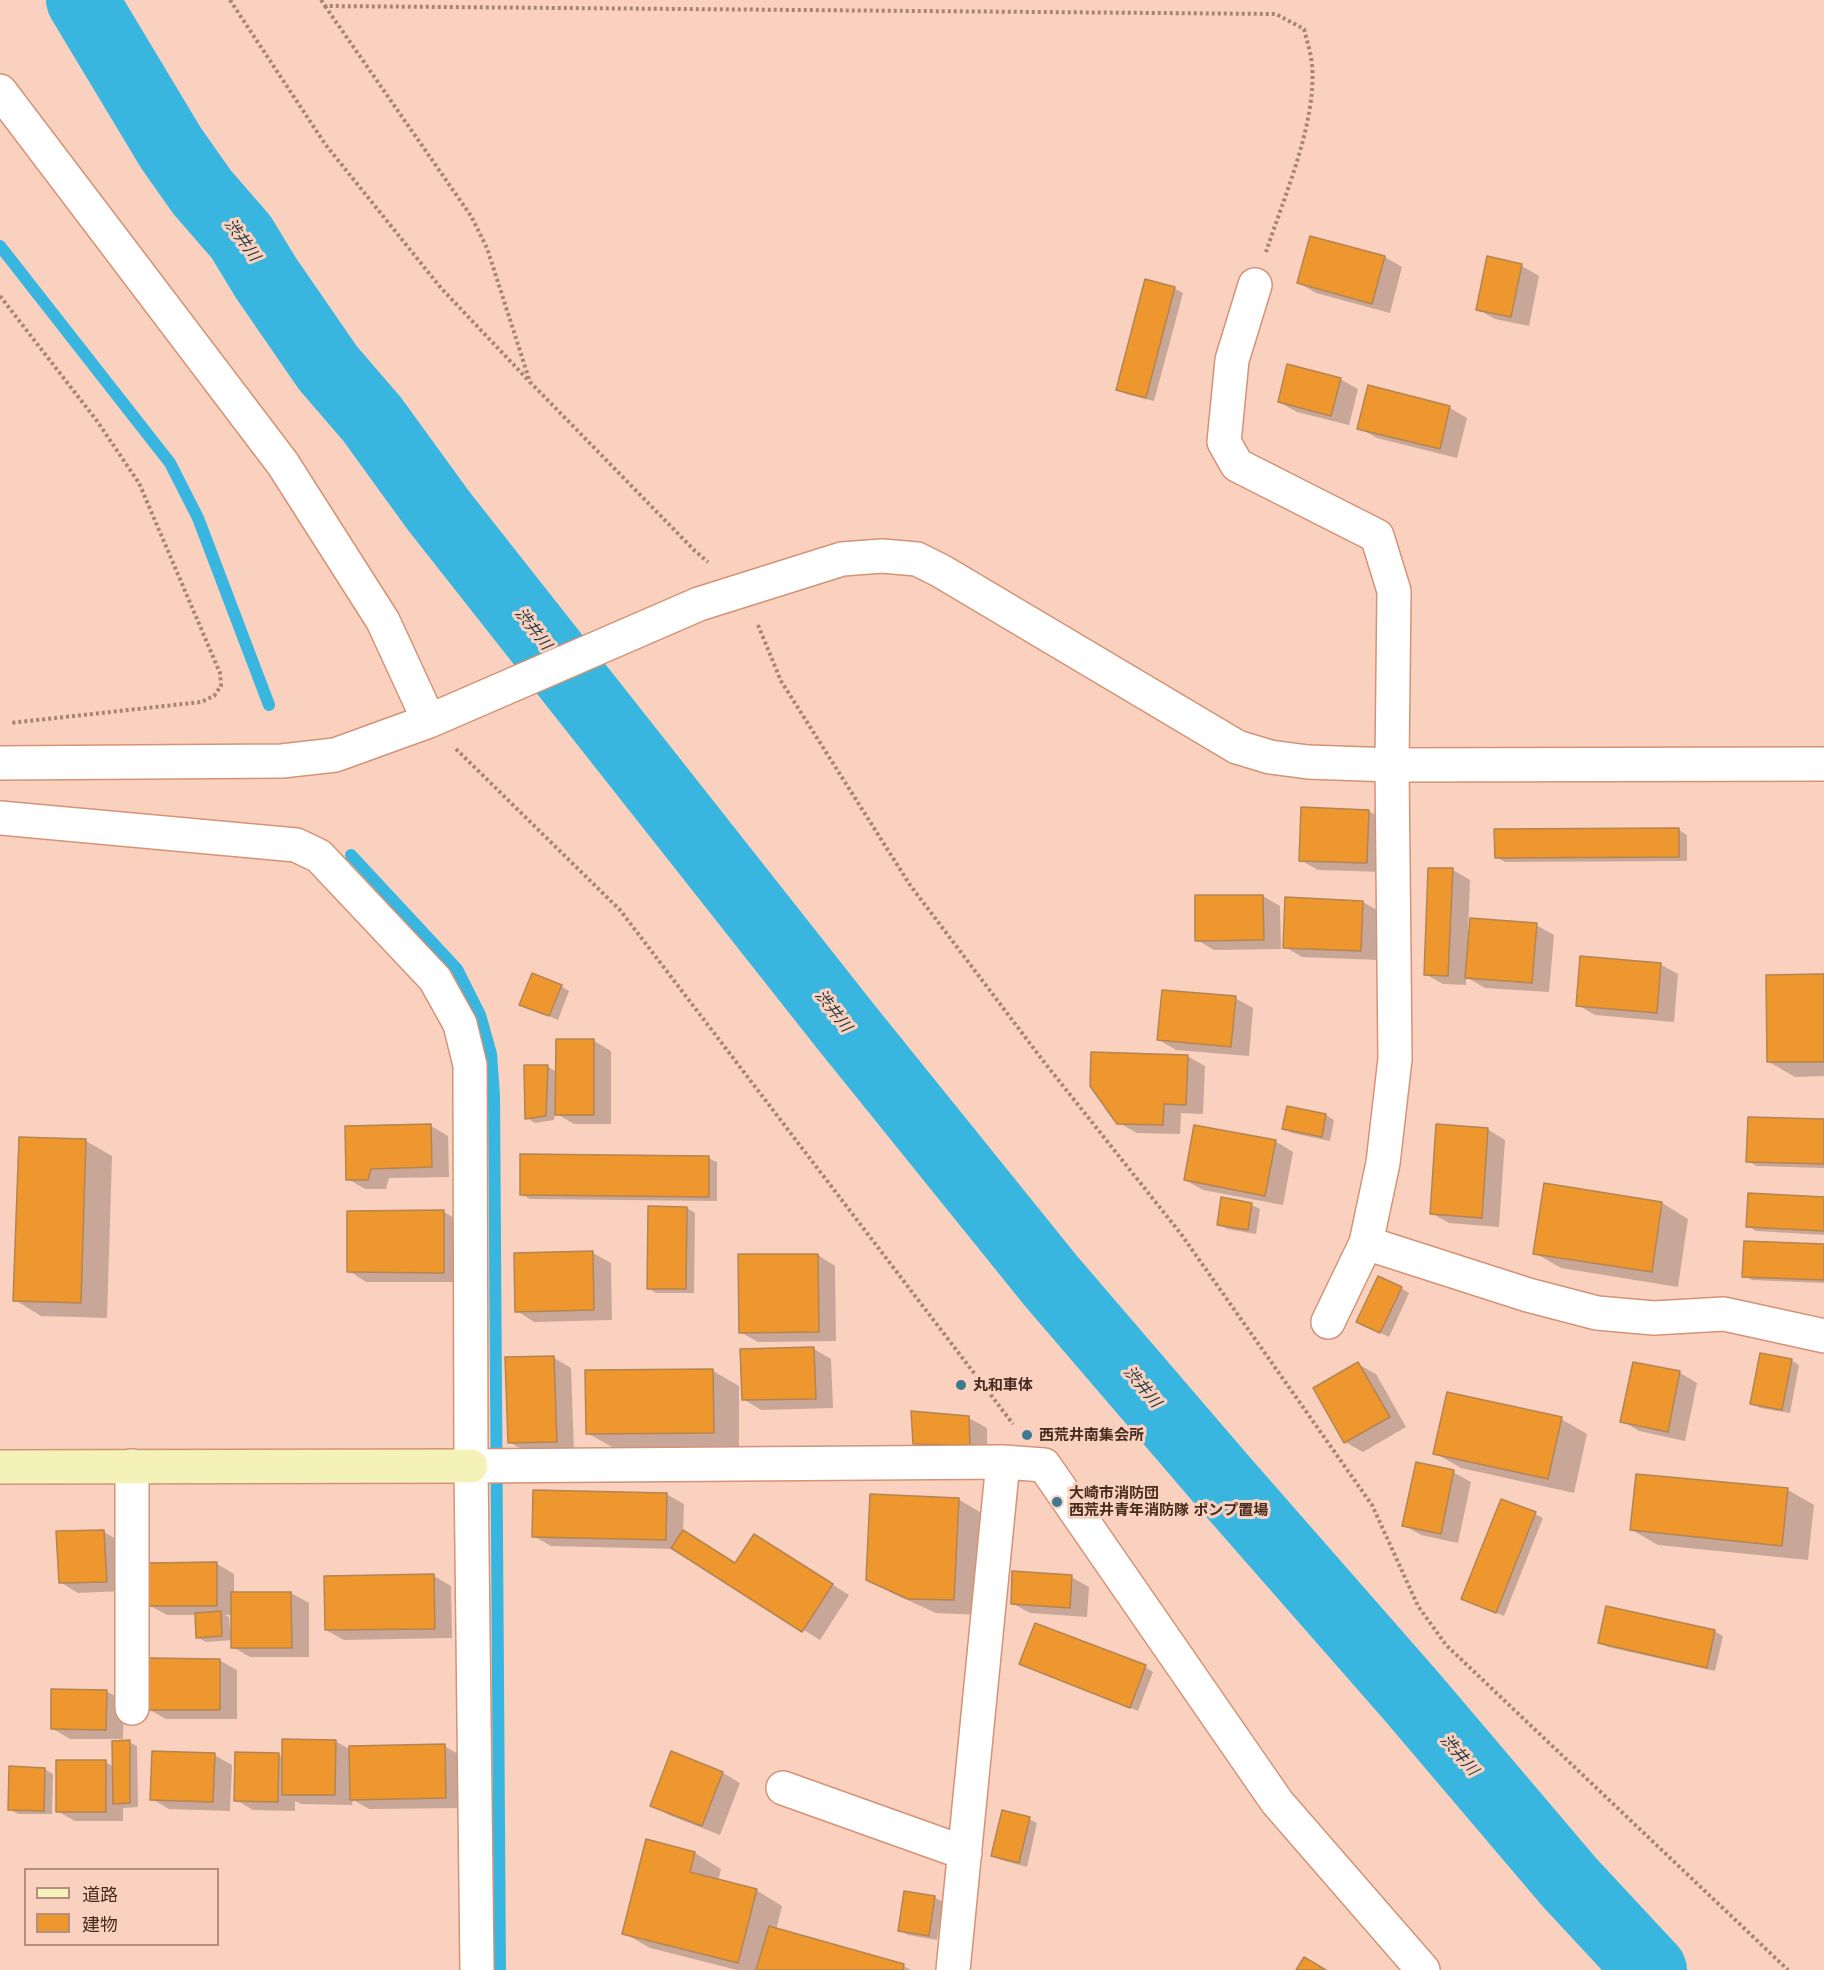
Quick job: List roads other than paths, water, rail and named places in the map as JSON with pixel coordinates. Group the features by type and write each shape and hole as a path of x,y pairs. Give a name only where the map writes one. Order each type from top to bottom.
{"street":[{"path":"0,91 283,464 383,621 429,721"},
{"path":"1255,285 1232,360 1224,442 1237,465 1377,536 1394,591 1392,765 1395,1059 1383,1163 1366,1243 1328,1322"},
{"path":"0,763 282,761 335,755 429,721 699,604 842,559 882,556 917,559 941,571 1237,747 1270,757 1308,762 1392,765 1824,764"},
{"path":"0,818 296,845 318,856 435,979 460,1024 470,1065 487,1466 477,1970"},
{"path":"1366,1243 1528,1295 1597,1313 1654,1318 1724,1314 1824,1336"},
{"path":"953,1970 1003,1462"},
{"path":"0,1467 1003,1462 1044,1465 1277,1802 1423,1970"},
{"path":"132,1466 132,1708"},
{"path":"783,1788 965,1854"}],"waterway":[{"name":"渋井川","path":"82,0 171,148 202,192 241,237 266,278 328,368 372,419 438,510 846,1027 1051,1281 1570,1883 1651,1970"},
{"path":"0,246 170,463 198,518 269,705"},
{"path":"351,855 457,969 480,1015 491,1054 494,1095 500,1970"}],"place":[{"name":"丸和車体","path":"961,1385"},
{"name":"西荒井南集会所","path":"1027,1435"},
{"name":"大崎市消防団 西荒井青年消防隊 ポンプ置場","path":"1057,1502"}]}
